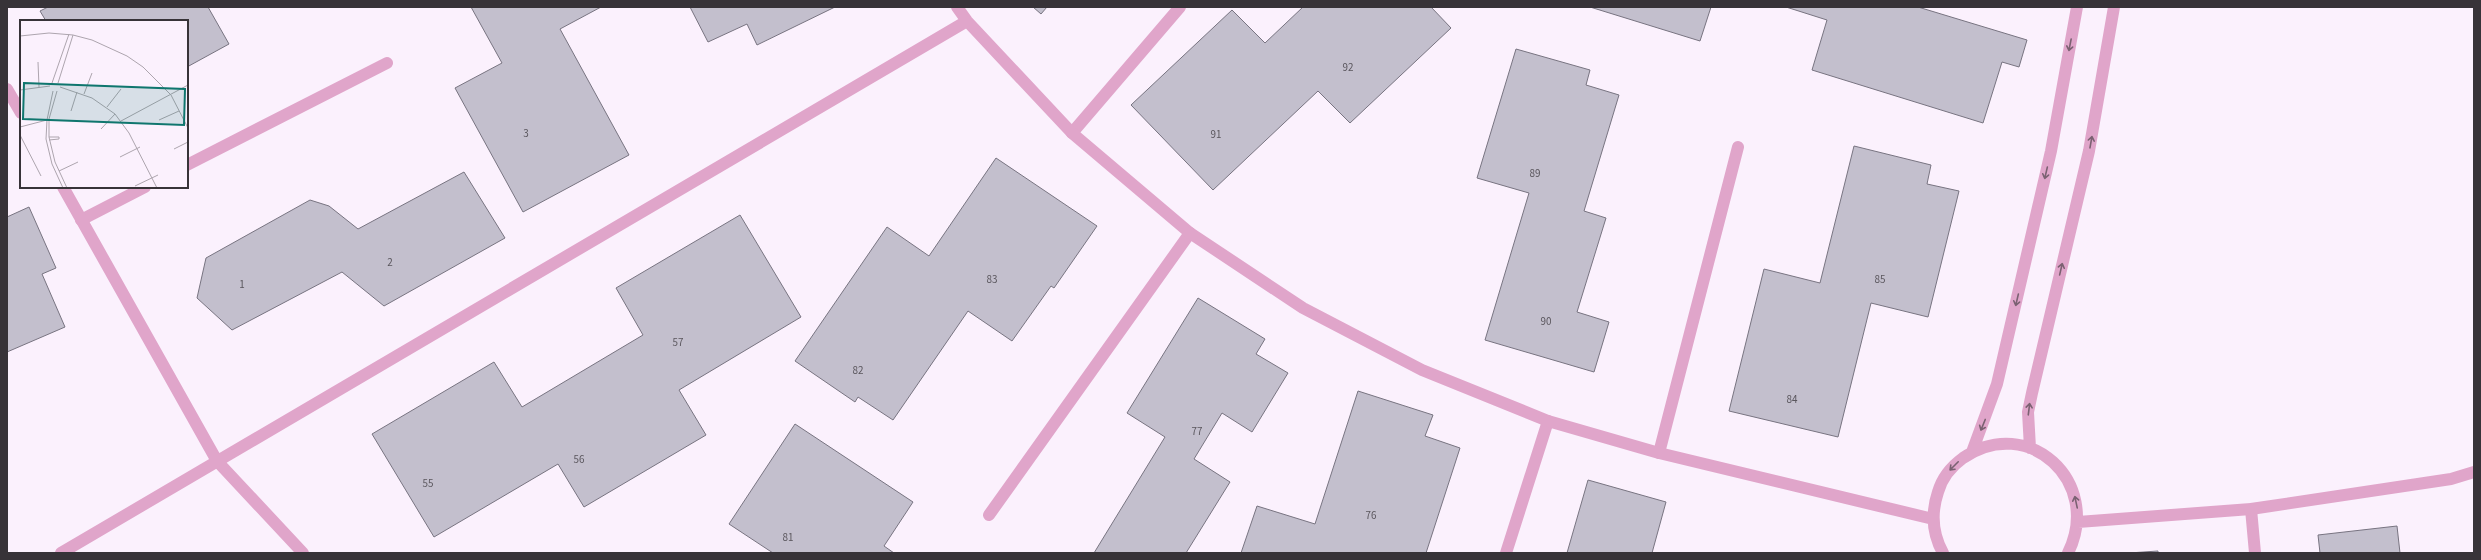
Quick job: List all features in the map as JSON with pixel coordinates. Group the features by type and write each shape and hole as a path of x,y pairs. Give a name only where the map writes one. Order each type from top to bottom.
{"street":[{"path":"957,7 967,21 1072,133 1190,233 1303,308 1422,370 1548,420 1659,454 1933,519"},
{"path":"1072,133 1180,7"},
{"path":"1972,452 1997,384 2051,151 2076,7"},
{"path":"2030,448 2028,412 2089,151 2114,7"},
{"path":"61,553 967,21"},
{"path":"188,164 387,63"},
{"path":"7,89 20,111"},
{"path":"1659,454 1738,147"},
{"path":"64,188 217,461 303,553"},
{"path":"81,220 143,188"},
{"path":"989,516 1190,233"},
{"path":"1506,553 1548,420"},
{"path":"1943,553 1935,537 1933,519 1936,498 1947,473 1972,452 2001,444 2015,444 2030,448 2046,457 2061,469 2071,485 2078,503 2078,522 2075,540 2068,553"},
{"path":"2078,522 2252,509 2451,479 2474,472"},
{"path":"2252,509 2256,553"}],"building":[{"path":"48,7 208,7 229,44 188,66 188,20 45,20 40,11"},
{"path":"471,7 601,7 560,29 629,155 523,212 455,88 502,63"},
{"path":"690,7 835,7 757,45 747,24 708,42"},
{"path":"1033,7 1047,7 1041,14"},
{"path":"1303,7 1431,7 1451,28 1350,123 1318,91 1213,190 1131,105 1232,10 1265,43"},
{"path":"1590,7 1711,7 1700,41"},
{"path":"1786,7 1918,7 2027,40 2019,67 2002,62 1983,123 1812,70 1827,20"},
{"path":"1516,49 1590,70 1586,85 1619,95 1584,211 1606,218 1577,312 1609,322 1594,372 1485,340 1529,193 1477,178"},
{"path":"1854,146 1931,165 1927,184 1959,191 1928,317 1871,303 1838,437 1729,411 1764,269 1820,283"},
{"path":"996,158 1097,226 1054,288 1051,286 1012,341 968,311 893,420 858,397 855,402 795,361 887,227 929,256"},
{"path":"464,172 505,238 384,306 342,272 232,330 197,298 206,258 310,200 329,206 358,229"},
{"path":"29,207 56,268 42,274 65,327 7,352 7,217"},
{"path":"740,215 801,317 679,390 706,435 584,507 558,464 434,537 372,434 494,362 522,407 643,335 616,288"},
{"path":"1198,298 1265,339 1256,354 1288,373 1252,432 1222,413 1194,459 1230,482 1186,553 1094,553 1165,437 1127,413"},
{"path":"1358,391 1433,415 1425,436 1460,448 1426,553 1241,553 1257,506 1315,524"},
{"path":"795,424 913,502 884,546 894,553 773,553 729,524"},
{"path":"1588,480 1666,502 1652,553 1567,553"},
{"path":"2397,526 2400,553 2320,553 2318,535"},
{"path":"2158,551 2158,553 2129,553"}]}
